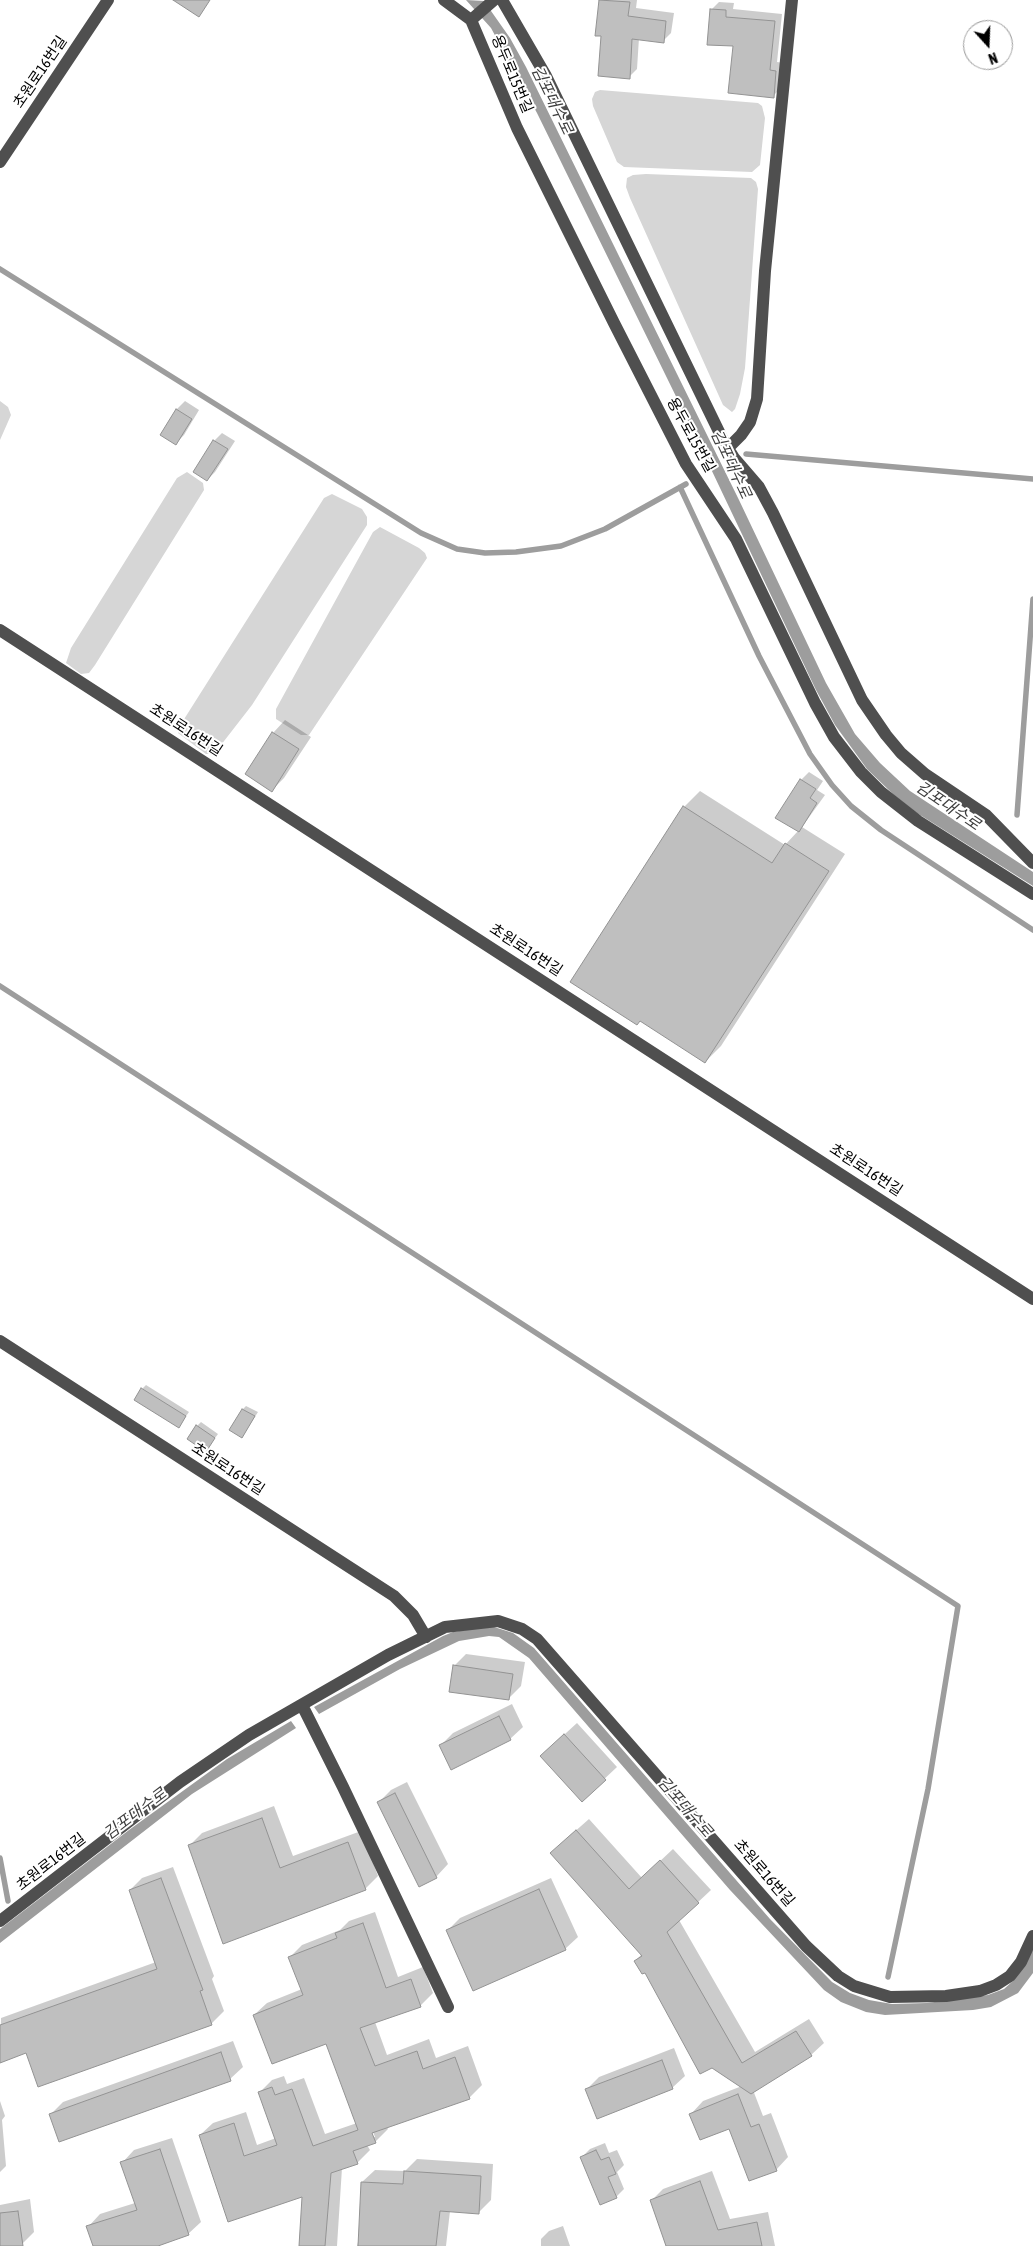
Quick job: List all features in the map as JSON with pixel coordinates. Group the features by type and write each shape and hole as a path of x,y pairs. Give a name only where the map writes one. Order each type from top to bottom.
{"lane":[{"name":"초원로16번길","path":"0,162 108,0"},
{"path":"444,0 473,18 493,0"},
{"path":"502,0 546,76 728,448 759,487 862,700 886,735 925,774 986,815 1033,863"},
{"path":"728,448 741,435 750,422 757,400 765,271 792,0"},
{"name":"용두로15번길","path":"473,18 517,128 614,323 686,464 736,539 802,678 834,737 861,772 881,792 918,821 1033,894"},
{"name":"초원로16번길","path":"0,630 1033,1299"},
{"name":"초원로16번길","path":"0,1341 394,1596 413,1615 426,1637"},
{"name":"초원로16번길","path":"0,1921 180,1782 249,1735 445,1627 498,1621 522,1629 537,1639 806,1946 838,1976 854,1986 890,1997 946,1996 980,1991 996,1985 1010,1976 1021,1962 1033,1936"},
{"path":"302,1705 344,1786 448,2007"}],"shaded area":[{"path":"466,0 484,1 510,38 526,67 739,500 826,683 855,734 880,763 910,791 1033,872 1033,886 917,813 894,795 867,769 835,725 816,690 692,429 537,113 491,28"},
{"path":"600,90 758,103 762,106 765,118 760,165 752,172 624,167 617,162 593,106 592,99 595,92"},
{"path":"633,175 751,178 756,182 758,189 745,368 740,394 735,409 732,412 723,405 626,187 627,178"},
{"path":"0,401 8,407 11,415 0,440"},
{"path":"187,472 203,483 204,490 95,665 89,673 81,674 66,663 71,648 177,478"},
{"path":"332,494 362,509 367,517 367,525 252,705 214,754 206,754 178,733 181,724 324,498"},
{"path":"380,527 419,548 425,553 427,558 309,735 301,735 276,719 276,709 373,532"},
{"path":"491,1626 513,1633 534,1648 770,1919 832,1982 850,1993 869,2000 892,2004 927,2003 988,1995 1004,1989 1014,1980 1033,1950 1033,1973 1018,1993 991,2007 973,2010 885,2015 866,2012 841,2002 824,1990 730,1890 529,1658 499,1637 489,1636 459,1641 400,1669 319,1714 314,1707 443,1636 453,1632"},
{"path":"291,1721 296,1728 192,1794 0,1943 0,1929 129,1830 227,1759"}],"building":[{"path":"173,0 210,0 199,17"},
{"path":"599,0 630,2 628,16 666,21 664,43 632,39 630,79 598,76 601,36 595,36"},
{"path":"710,9 726,10 726,17 775,21 770,70 776,71 774,98 728,93 733,46 707,45"},
{"path":"176,409 192,419 176,445 160,435"},
{"path":"213,440 228,449 207,481 193,472"},
{"path":"272,732 299,749 272,792 245,774"},
{"path":"800,779 816,789 810,798 817,803 799,832 775,818"},
{"path":"683,806 772,863 785,843 829,871 705,1063 640,1021 637,1025 570,982"},
{"path":"141,1388 186,1416 179,1428 134,1400"},
{"path":"242,1409 255,1416 242,1438 229,1430"},
{"path":"196,1425 215,1438 206,1452 187,1439"},
{"path":"453,1665 513,1674 509,1700 449,1692"},
{"path":"499,1716 511,1740 451,1770 439,1745"},
{"path":"564,1734 606,1780 582,1802 540,1756"},
{"path":"395,1793 437,1878 419,1887 377,1802"},
{"path":"262,1818 280,1868 348,1842 366,1890 223,1944 188,1845"},
{"path":"576,1830 629,1889 660,1860 699,1903 667,1932 742,2063 796,2031 812,2056 751,2094 712,2068 700,2074 645,1973 642,1974 634,1961 642,1956 550,1853"},
{"path":"161,1878 203,1990 200,1991 212,2025 38,2087 26,2053 0,2063 0,2025 157,1969 129,1890"},
{"path":"539,1889 566,1950 473,1991 446,1930"},
{"path":"363,1923 386,1988 411,1979 421,2007 360,2028 375,2066 417,2051 423,2069 455,2057 470,2099 372,2133 376,2143 353,2151 358,2164 331,2173 325,2246 299,2246 302,2197 228,2222 199,2135 234,2123 244,2156 277,2145 258,2092 272,2087 275,2095 292,2089 313,2146 358,2130 326,2044 272,2064 253,2015 303,1995 288,1957 337,1938 335,1933"},
{"path":"221,2052 231,2081 59,2142 49,2114"},
{"path":"662,2060 673,2089 597,2119 585,2089"},
{"path":"738,2094 751,2127 759,2124 777,2171 749,2181 729,2129 700,2140 689,2114"},
{"path":"160,2149 189,2235 158,2246 93,2246 86,2226 137,2210 120,2162"},
{"path":"596,2150 601,2160 609,2157 616,2174 608,2177 617,2198 600,2205 580,2157"},
{"path":"404,2171 481,2176 479,2214 440,2211 436,2246 358,2246 361,2182 403,2184"},
{"path":"700,2181 718,2230 757,2222 762,2246 666,2246 650,2200"},
{"path":"18,2211 23,2246 0,2246 0,2213"}],"waterway":[{"path":"0,269 421,533 457,549 485,553 516,552 561,546 605,529 686,484"},
{"path":"746,454 1033,479"},
{"path":"680,487 759,656 810,754 832,785 851,806 881,830 1033,930"},
{"path":"1017,815 1033,599"},
{"path":"0,986 958,1606 928,1789 888,1977"},
{"path":"0,1858 8,1901"}],"water label":[{"name":"김포대수로","path":"552,100"},
{"name":"김포대수로","path":"731,464"},
{"name":"김포대수로","path":"948,806"},
{"name":"김포대수로","path":"685,1807"},
{"name":"김포대수로","path":"135,1814"}]}
